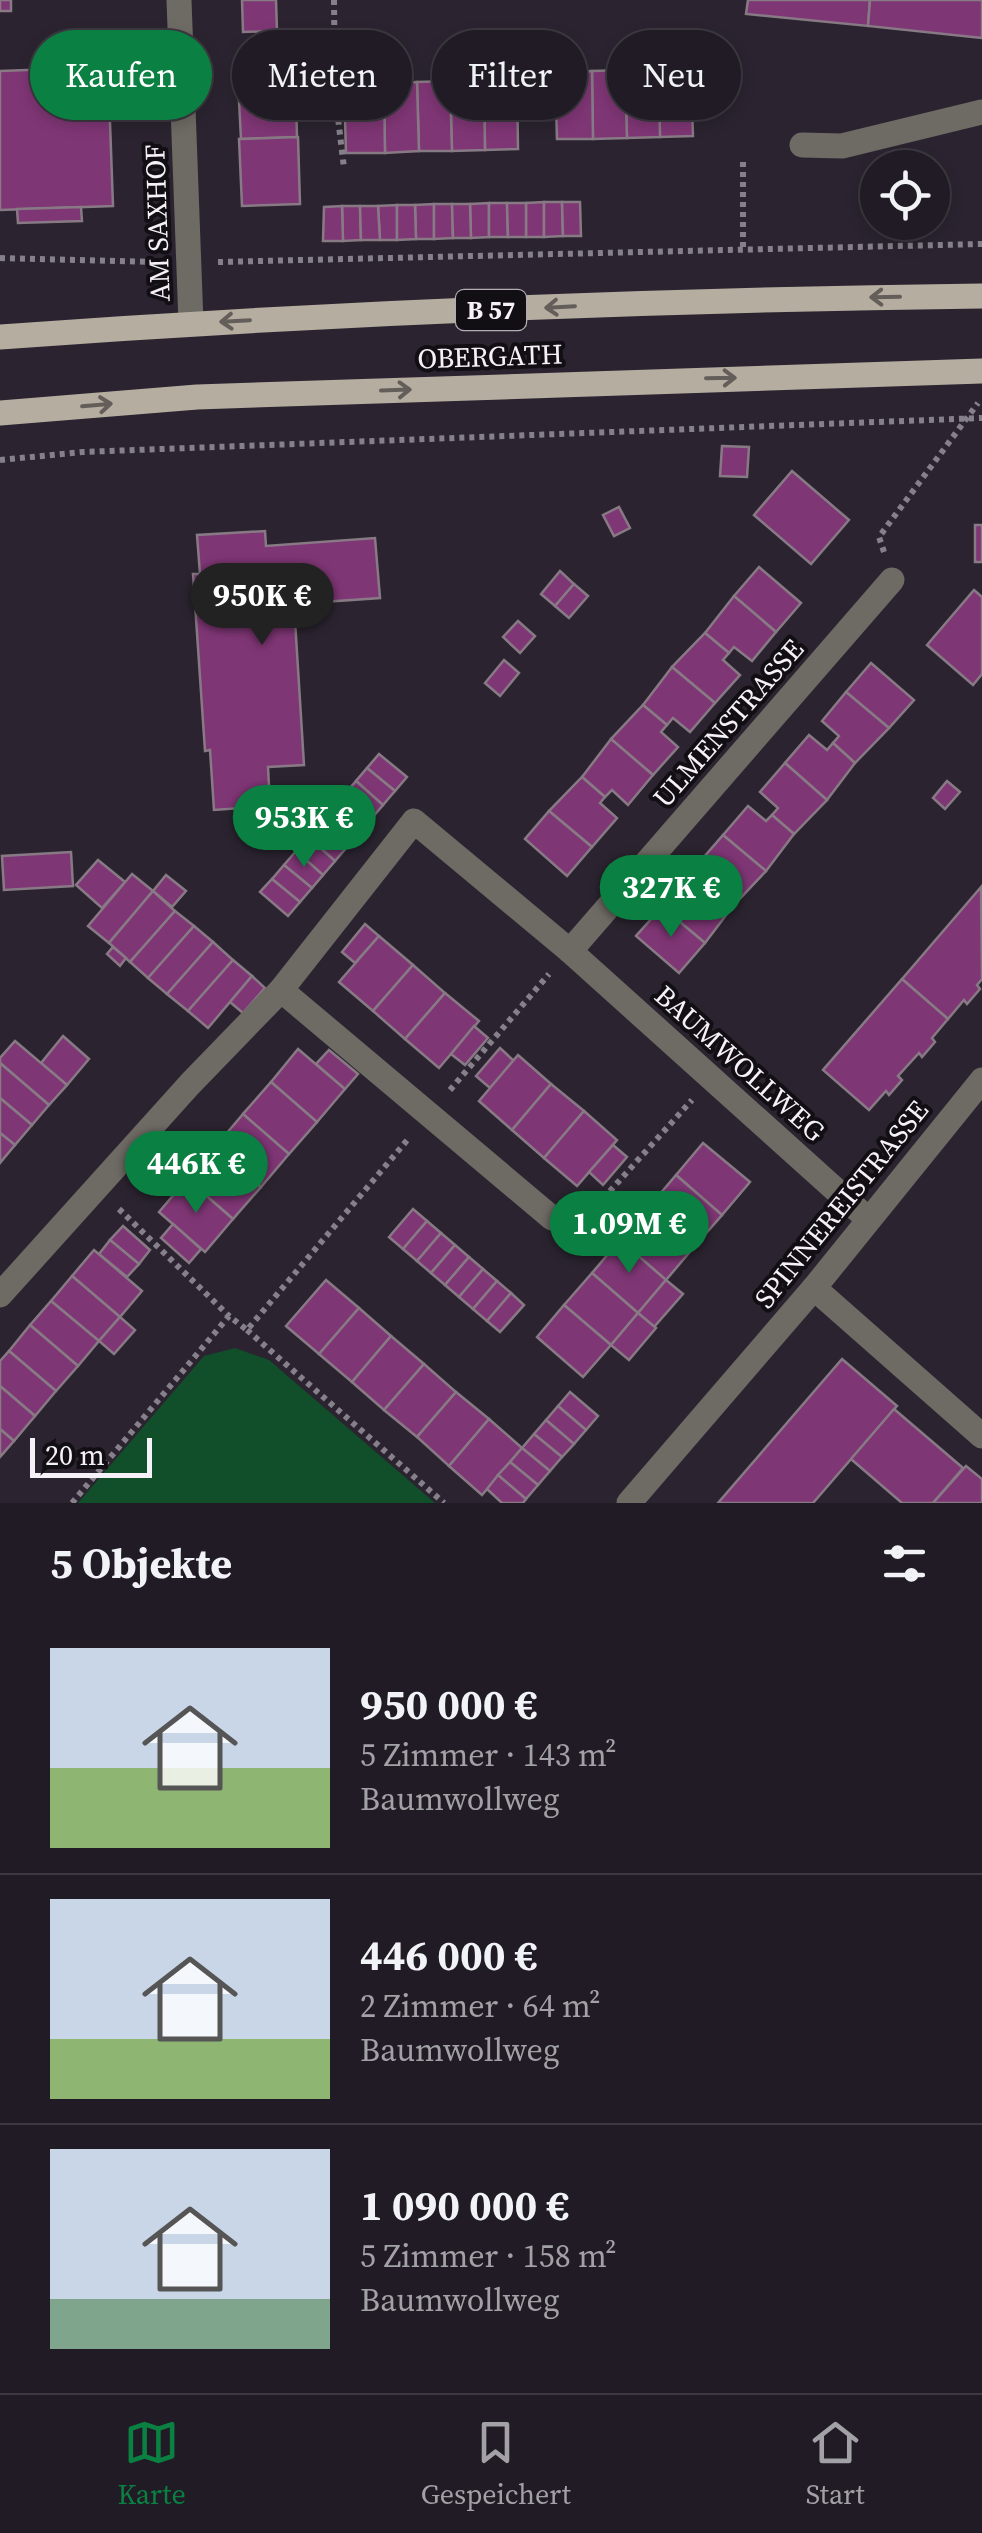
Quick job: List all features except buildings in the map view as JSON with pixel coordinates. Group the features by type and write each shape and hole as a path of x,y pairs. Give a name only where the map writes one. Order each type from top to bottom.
{"main road":[{"name":"OBERGATH","path":"0,337 190,323 740,299 982,296"},
{"name":"OBERGATH","path":"0,414 214,396 982,371"}],"street":[{"name":"AM SAXHOF","path":"179,0 190,323"},
{"path":"802,145 842,146 982,112"},
{"name":"ULMENSTRASSE","path":"570,951 892,580"},
{"name":"BAUMWOLLWEG","path":"0,1295 281,990 414,821 570,951 868,1218"},
{"path":"281,990 552,1218"},
{"name":"SPINNEREISTRASSE","path":"629,1503 814,1288 982,1080"},
{"path":"814,1288 982,1436"}],"path":[{"path":"334,0 335,93 344,168"},
{"path":"743,162 743,248"},
{"path":"0,258 188,263 982,244"},
{"path":"892,580 880,537 982,398"},
{"path":"0,460 83,452 982,418"},
{"path":"247,1330 570,951"},
{"path":"552,1218 577,1228 712,1078"},
{"path":"96,1188 229,1316 444,1503"},
{"path":"72,1503 229,1316"}],"green space":[{"path":"235,1348 269,1360 435,1503 78,1503 204,1356"}]}
